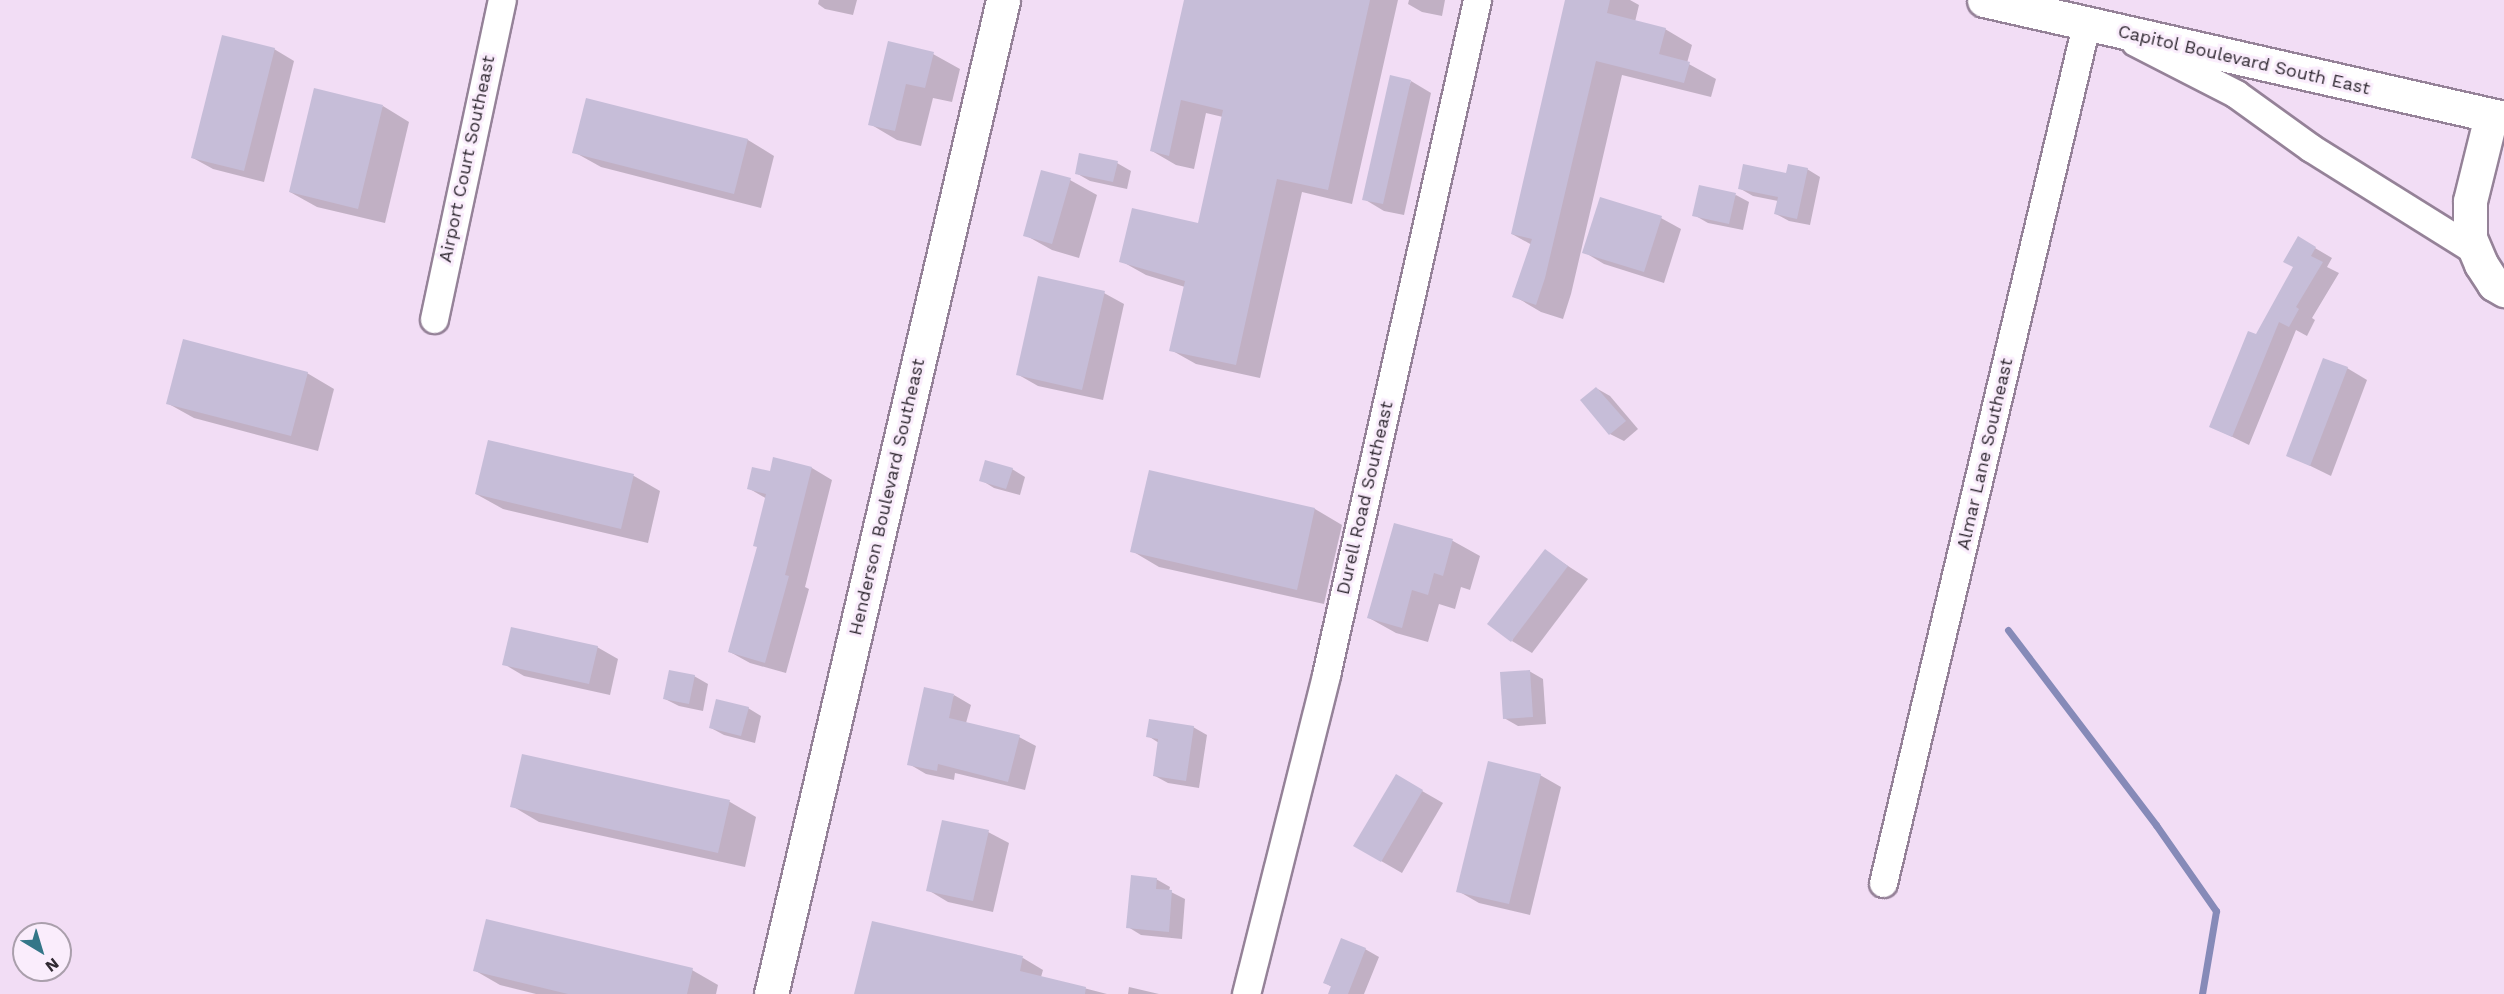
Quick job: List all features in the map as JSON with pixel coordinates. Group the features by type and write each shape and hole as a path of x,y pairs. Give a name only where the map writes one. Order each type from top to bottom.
{"street":[{"name":"Airport Court Southeast","path":"434,319 502,0"},
{"name":"Henderson Boulevard Southeast","path":"771,994 1003,0"},
{"name":"Durell Road Southeast","path":"1246,994 1326,675 1477,0"},
{"name":"Capitol Boulevard South East","path":"1984,0 2498,117"},
{"name":"Almar Lane Southeast","path":"1883,883 2086,25"},
{"path":"2117,32 2236,94 2311,148 2476,251"},
{"path":"2498,117 2470,201 2469,238 2481,264 2494,284 2504,290"}],"building":[{"path":"1184,0 1370,0 1328,190 1277,179 1236,365 1169,351 1185,281 1119,262 1132,208 1198,223 1223,110 1181,100 1169,156 1150,151"},
{"path":"1565,0 1610,0 1607,13 1666,28 1659,54 1690,62 1684,83 1596,61 1545,278 1536,305 1512,297 1532,239 1511,234"},
{"path":"222,35 275,48 244,171 191,158"},
{"path":"888,41 934,52 925,88 906,84 895,131 868,125"},
{"path":"1390,75 1411,80 1383,204 1362,200"},
{"path":"314,88 383,105 358,209 289,192"},
{"path":"586,98 748,139 734,194 572,153"},
{"path":"1079,153 1118,161 1113,182 1075,174"},
{"path":"1743,164 1786,173 1788,164 1808,168 1797,219 1774,214 1778,197 1738,189"},
{"path":"1041,170 1071,178 1052,244 1023,236"},
{"path":"1699,185 1736,193 1729,224 1692,216"},
{"path":"1600,197 1662,216 1644,272 1582,253"},
{"path":"2298,236 2316,247 2311,256 2323,262 2296,307 2299,309 2289,327 2279,322 2232,437 2209,427 2248,331 2256,334 2293,267 2283,262"},
{"path":"1038,276 1105,291 1082,390 1016,375"},
{"path":"183,339 308,372 291,436 166,404"},
{"path":"2323,358 2348,367 2310,466 2286,456"},
{"path":"1596,387 1626,421 1609,435 1580,400"},
{"path":"488,440 634,474 621,529 475,494"},
{"path":"773,457 812,467 785,575 789,576 765,663 728,652 757,547 753,546 766,494 747,489 752,467 770,471"},
{"path":"985,460 1013,468 1006,489 979,481"},
{"path":"1149,470 1315,508 1297,590 1130,552"},
{"path":"1394,523 1453,539 1443,576 1434,573 1428,595 1412,590 1402,628 1367,618"},
{"path":"1545,549 1568,566 1511,642 1487,624"},
{"path":"511,627 598,646 589,684 502,665"},
{"path":"669,670 695,675 689,704 663,699"},
{"path":"1530,670 1533,717 1503,719 1500,672"},
{"path":"924,687 954,694 949,718 1020,735 1008,782 938,764 937,771 907,765"},
{"path":"716,699 749,707 741,736 709,728"},
{"path":"1149,719 1194,726 1186,781 1153,776 1158,739 1146,737"},
{"path":"522,754 730,800 718,853 510,807"},
{"path":"1488,761 1541,774 1509,904 1456,892"},
{"path":"1396,774 1423,790 1381,862 1353,846"},
{"path":"942,820 989,830 973,901 926,891"},
{"path":"1131,875 1157,878 1156,889 1172,890 1169,932 1126,928"},
{"path":"486,919 693,968 687,994 568,994 473,971"},
{"path":"872,921 1023,956 1020,971 1086,987 1085,994 854,994"},
{"path":"1341,938 1366,948 1348,994 1328,994 1331,986 1323,983"}],"waterway":[{"path":"2008,630 2156,825 2216,911 2202,994"}]}
